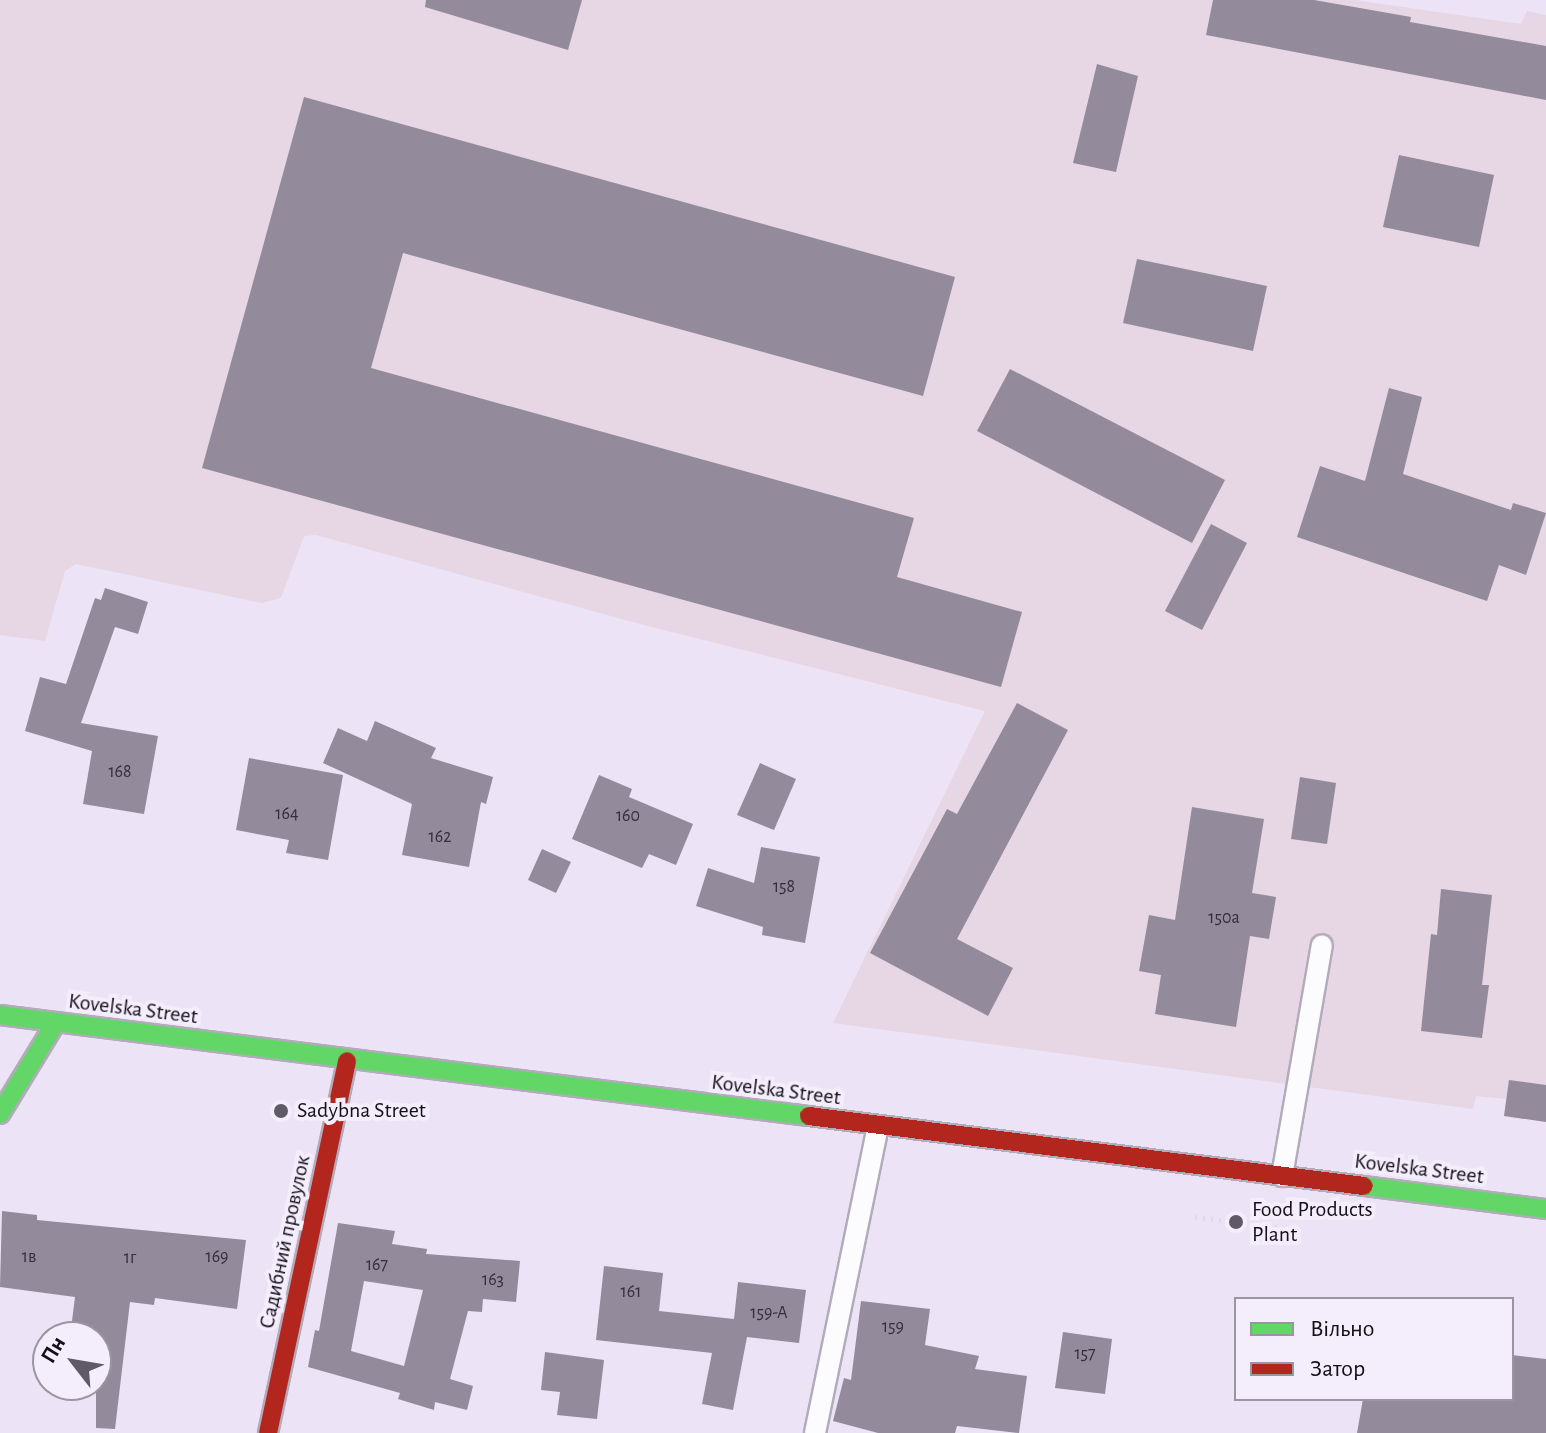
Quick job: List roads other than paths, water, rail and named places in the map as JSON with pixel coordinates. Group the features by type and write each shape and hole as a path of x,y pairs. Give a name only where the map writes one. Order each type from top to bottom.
{"main road":[{"name":"Kovelska Street","path":"0,1015 347,1061 1546,1209"},
{"path":"0,1114 55,1024"},
{"name":"Садибний провулок","path":"268,1433 347,1061"}],"lane":[{"path":"1282,1176 1322,945"},
{"path":"815,1433 878,1127"}],"place":[{"name":"Sadybna Street","path":"281,1111"},
{"name":"Food Products Plant","path":"1236,1222"}]}
